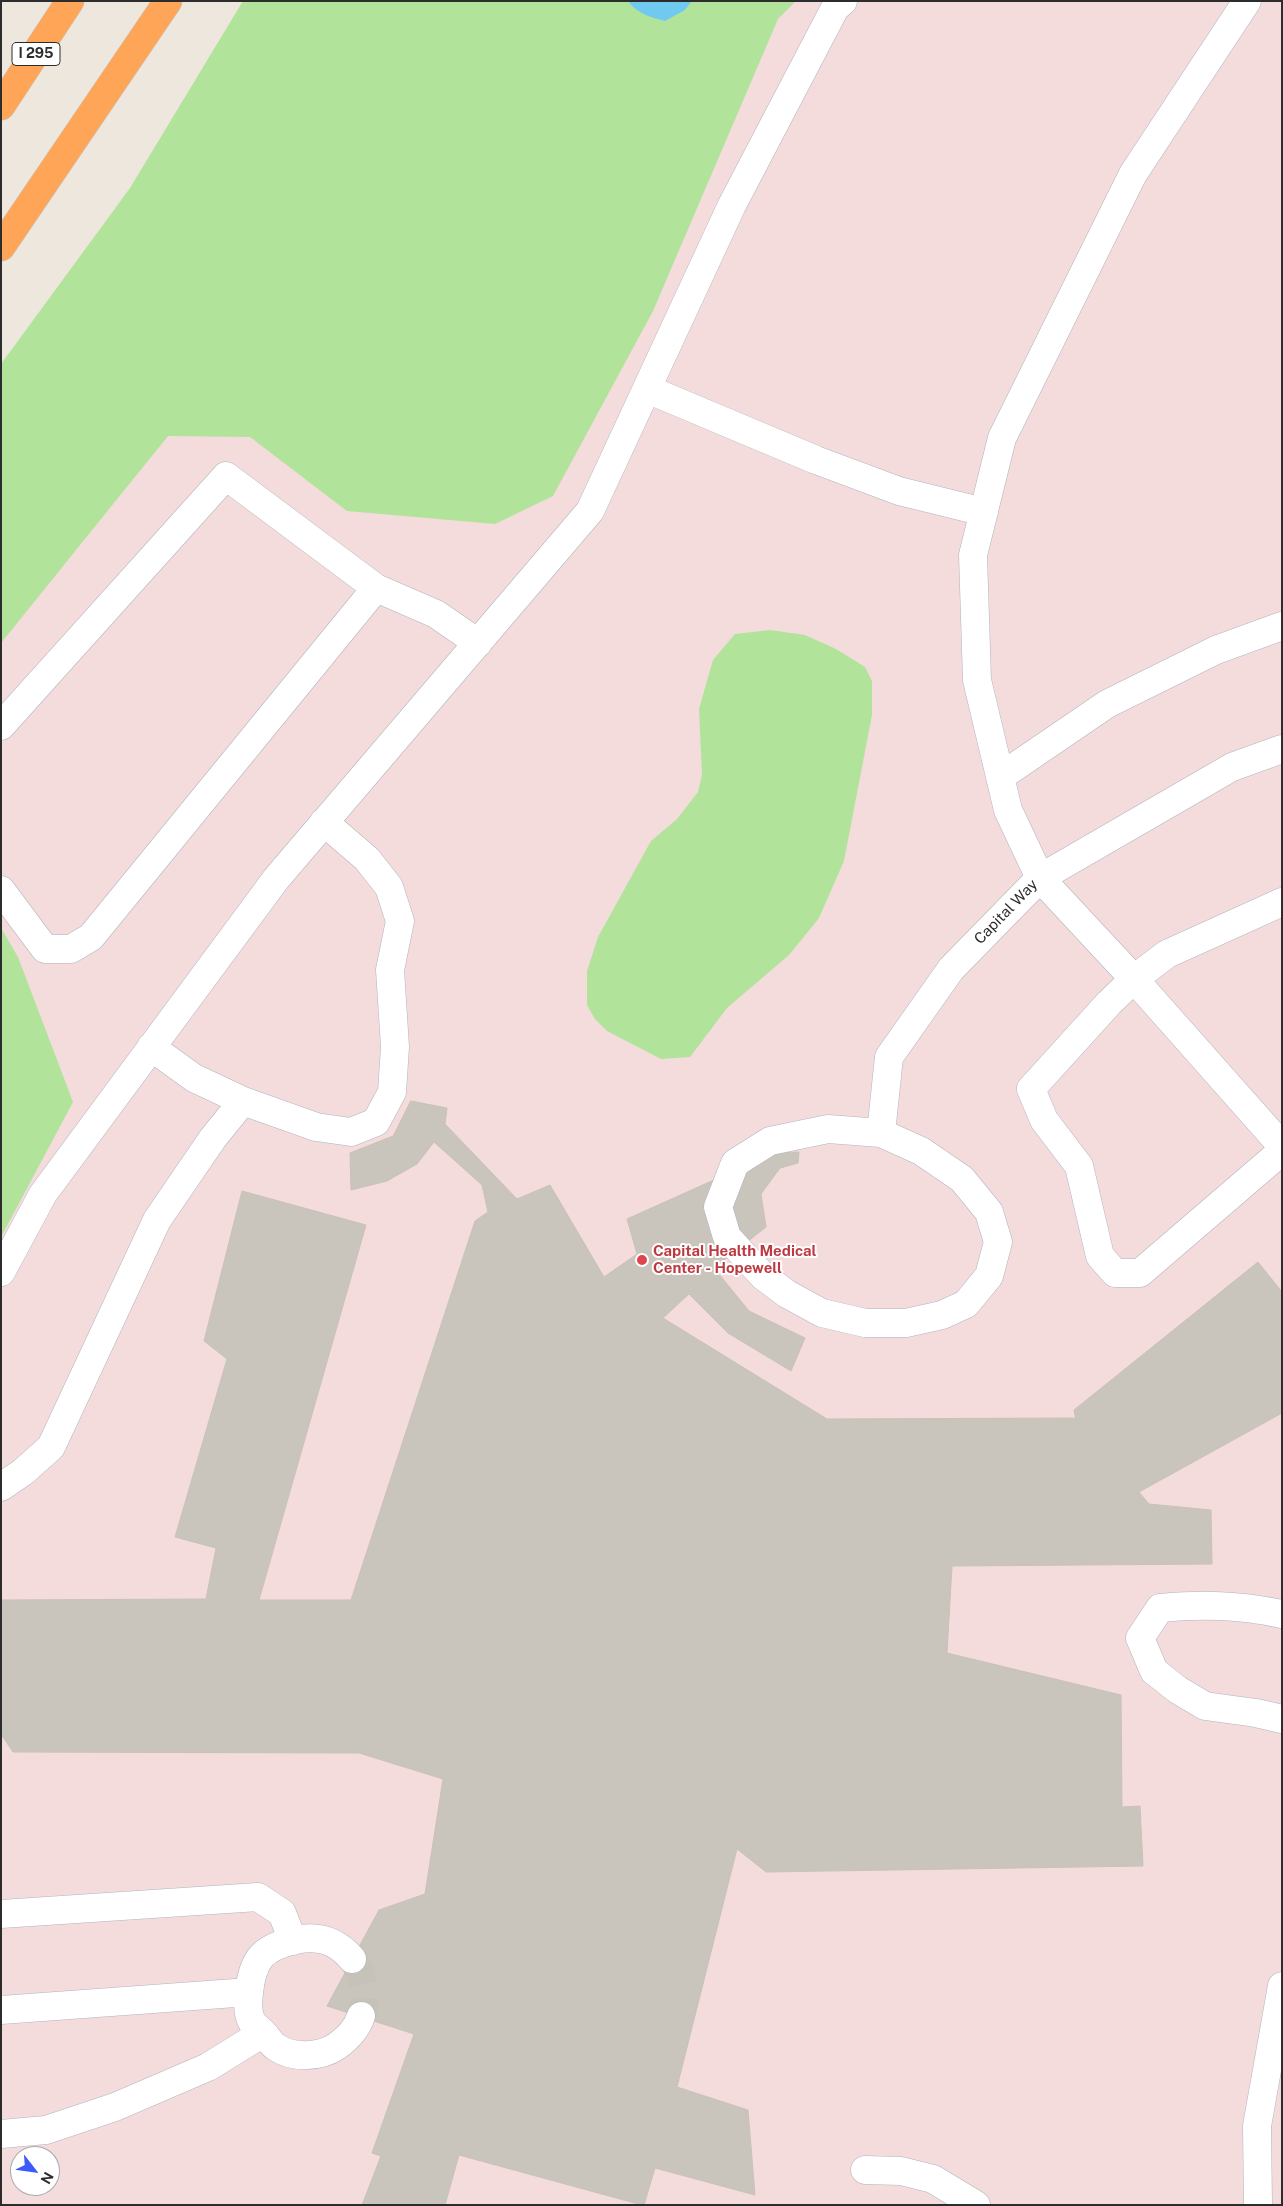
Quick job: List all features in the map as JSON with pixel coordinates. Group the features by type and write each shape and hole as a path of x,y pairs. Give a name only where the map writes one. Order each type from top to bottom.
{"highway":[{"name":"I 295","path":"1,106 70,1"},
{"path":"1,247 168,1"}],"street":[{"path":"1,1272 43,1194 276,879 590,511 732,205 835,8 843,1"},
{"path":"1247,1 1132,174 1002,438 973,555 978,680 1008,810 1040,878 1134,979 1282,1146"},
{"path":"646,389 816,460 899,490 984,512"},
{"path":"1,726 226,476 376,588 436,614 478,643"},
{"path":"1,890 45,948 71,949 91,937 376,588"},
{"path":"1000,777 1107,704 1216,650 1282,626"},
{"name":"Capital Way","path":"881,1133 889,1057 951,969 1040,878 1232,767 1282,749"},
{"path":"151,1047 194,1078 243,1101 316,1127 351,1132 376,1122 392,1092 395,1047 390,970 400,921 389,887 367,859 324,822"},
{"path":"1282,902 1167,954 1134,979 1109,1003 1031,1089 1044,1120 1079,1166 1100,1256 1115,1272 1140,1273 1282,1151"},
{"path":"1,1487 23,1472 51,1447 157,1220 213,1138 243,1101"},
{"path":"828,1129 881,1133 921,1151 962,1179 988,1212 998,1242 989,1276 966,1304 942,1315 906,1323 865,1323 822,1312 787,1294 763,1276 727,1238 718,1207 735,1163 770,1141 828,1129"},
{"path":"1282,1614 1256,1609 1201,1605 1160,1608 1140,1638 1154,1671 1178,1690 1205,1706 1256,1713 1282,1719"},
{"path":"1,1914 258,1897 282,1913 293,1941"},
{"path":"352,1959 346,1952 330,1941 311,1937 275,1945 260,1957 251,1973 247,2007 252,2022 275,2047 294,2054 313,2055 331,2050 347,2038 359,2023 360,2016"},
{"path":"1258,2205 1257,2126 1282,1986"},
{"path":"1,2010 249,1992"},
{"path":"1,2134 46,2130 114,2107 208,2066 263,2033"},
{"path":"865,2170 901,2171 933,2179 976,2205"}],"shaded area":[{"name":"Capital Health Medical Center - Hopewell","path":"243,1 1282,1 1282,2205 1,2205 1,364 130,188"}],"green space":[{"path":"243,1 628,1 632,6 685,10 692,1 796,1 778,19 653,311 553,496 495,524 347,511 250,437 168,436 1,643 1,364 130,188"},
{"path":"770,630 805,635 836,649 865,667 872,681 872,715 844,861 819,918 789,955 727,1008 690,1057 661,1059 607,1031 595,1019 587,1005 587,971 598,937 651,841 677,819 698,792 702,775 699,709 713,660 735,634"},
{"path":"1,928 18,957 73,1102 1,1237"}],"water":[{"path":"628,1 692,1 685,10 665,21 640,12"}],"building":[{"name":"Capital Health Medical Center - Hopewell","path":"411,1101 447,1108 445,1124 517,1199 550,1185 604,1277 637,1254 627,1219 774,1153 799,1152 798,1163 780,1168 761,1194 766,1227 714,1268 749,1311 805,1338 791,1371 728,1333 689,1294 663,1318 827,1419 1074,1418 1076,1421 1074,1410 1258,1262 1282,1292 1282,1413 1139,1492 1149,1504 1211,1510 1212,1564 952,1566 947,1653 1121,1695 1122,1807 1140,1806 1143,1866 766,1872 737,1849 677,2087 748,2110 755,2195 655,2168 644,2205 642,2205 459,2155 445,2205 362,2205 381,2156 372,2153 414,2034 327,2006 379,1910 425,1894 443,1779 359,1753 13,1752 1,1734 1,1600 206,1599 216,1548 175,1537 227,1359 204,1341 242,1191 366,1225 259,1600 351,1600 475,1221 488,1212 482,1185 434,1142 417,1164 387,1181 351,1190 350,1153 393,1136"}],"tunnel":[{"path":"352,1959 360,1973 364,1987 365,1994 361,2016"}],"place":[{"name":"Capital Health Medical Center - Hopewell","path":"642,1260"}]}
